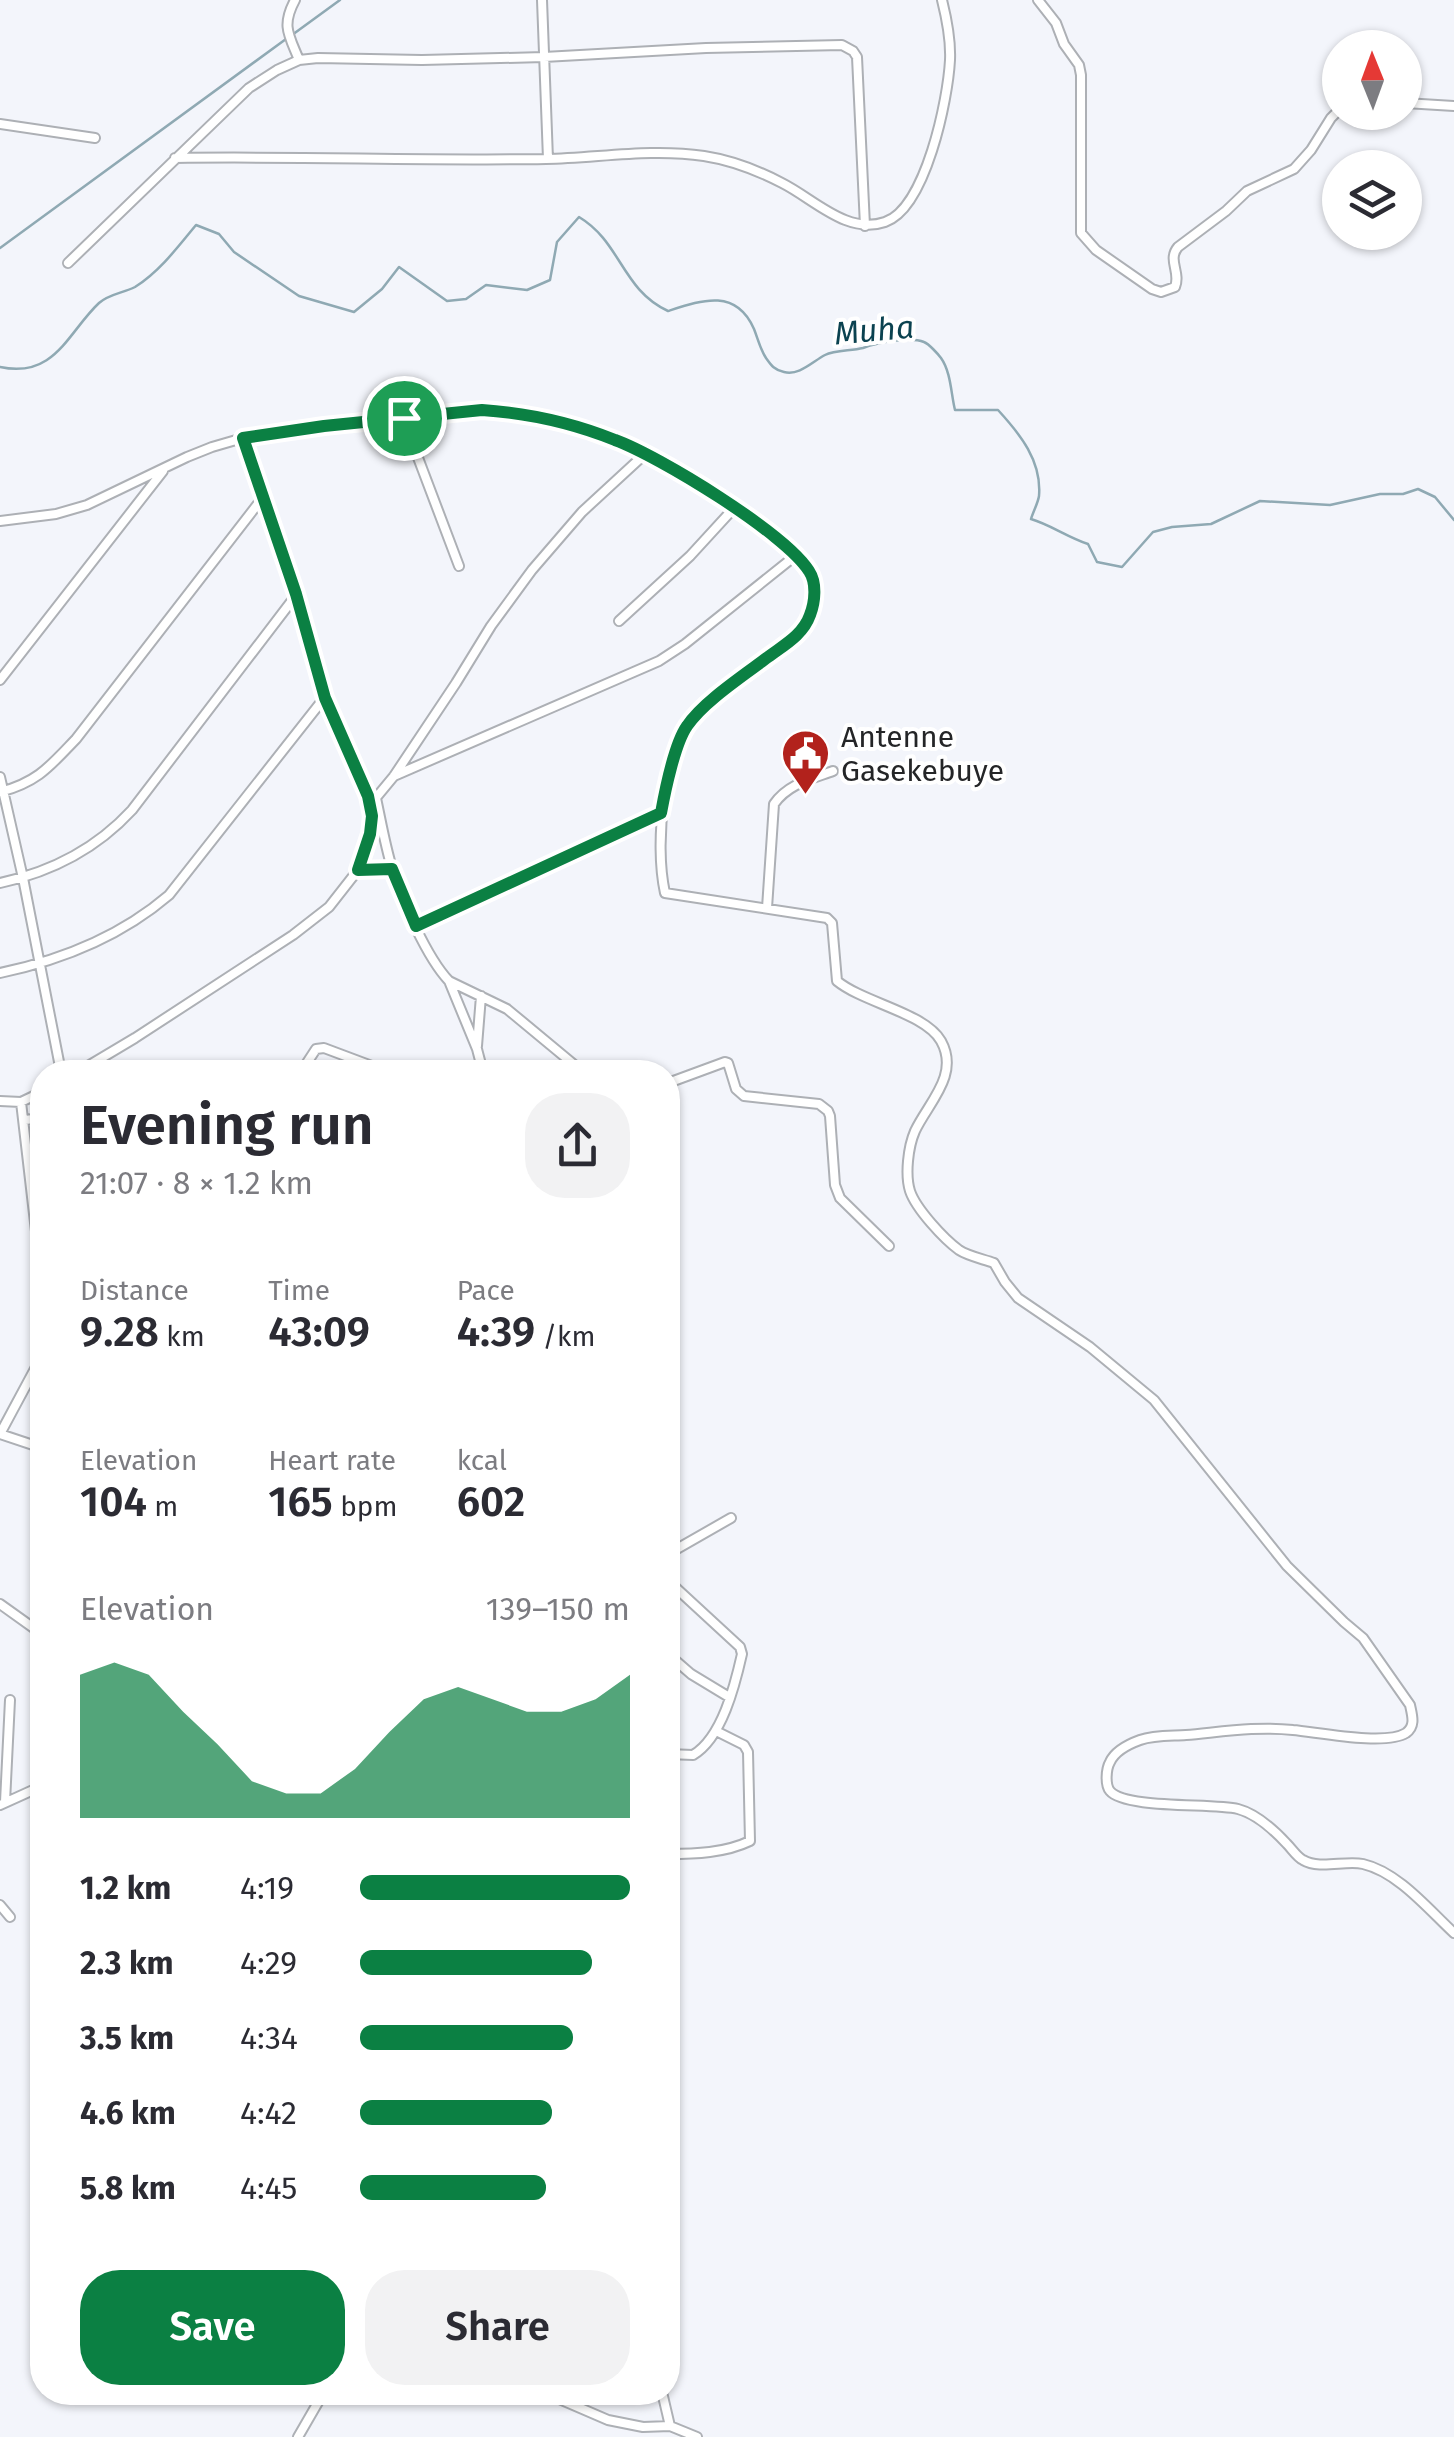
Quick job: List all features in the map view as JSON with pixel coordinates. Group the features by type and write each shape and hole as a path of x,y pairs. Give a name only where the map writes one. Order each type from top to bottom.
{"street":[{"path":"295,0 286,27 299,60"},
{"path":"542,0 548,159"},
{"path":"175,158 548,159 680,153 710,156 742,166 783,184 843,220 865,226 896,216 906,206 926,168 939,127 950,59 949,28 942,0"},
{"path":"1038,0 1056,22 1081,75 1080,233 1096,250 1152,289 1161,292 1174,287 1178,280 1172,260 1178,246 1247,191 1294,169 1323,130"},
{"path":"68,262 249,88 299,60 544,57 842,45 857,57 865,226"},
{"path":"1422,104 1454,106"},
{"path":"0,124 95,138"},
{"path":"0,521 56,514 87,505 166,466 243,438 482,410 570,426 646,453 734,508 796,556 813,582 813,605 804,628 738,679 687,725 680,738 661,813 665,893 830,920 837,981 852,992 924,1024 937,1035 947,1056 947,1069 910,1147 908,1177 916,1203 961,1252 994,1263 1018,1298 1090,1347 1154,1400 1288,1566 1363,1638 1410,1705 1411,1728 1394,1736 1357,1738 1296,1730 1250,1730 1140,1740 1111,1759 1107,1769 1111,1792 1118,1797 1170,1806 1241,1810 1262,1821 1304,1862 1350,1862 1374,1868 1416,1895 1454,1933"},
{"path":"404,418 460,566"},
{"path":"243,438 296,594 325,698 373,801 392,869 416,926 449,981 480,1060"},
{"path":"98,1060 293,935 329,907 358,870 370,834 373,801 394,776 491,626 582,512 646,453"},
{"path":"0,680 166,466"},
{"path":"2,792 24,786 76,739 264,496"},
{"path":"619,620 690,556 734,508"},
{"path":"394,776 659,661 796,556"},
{"path":"0,883 23,878 91,847 114,830 296,594"},
{"path":"0,973 40,965 88,946 149,913 169,895 325,698"},
{"path":"767,908 774,804 784,791 833,771"},
{"path":"0,778 59,1060"},
{"path":"416,926 661,813"},
{"path":"364,855 388,854"},
{"path":"358,870 392,869"},
{"path":"449,981 506,1008 569,1060"},
{"path":"477,1049 481,996"},
{"path":"309,1060 316,1049 324,1048 356,1060"},
{"path":"680,1079 725,1062 736,1089 744,1096 823,1107 830,1116 835,1185 840,1198 888,1246"},
{"path":"0,1102 30,1098"},
{"path":"21,1102 30,1192"},
{"path":"25,1120 30,1119"},
{"path":"30,1378 0,1434 30,1444"},
{"path":"680,1547 731,1518"},
{"path":"680,1592 742,1651 716,1731 700,1751 680,1754"},
{"path":"0,1604 30,1625"},
{"path":"680,1664 728,1697"},
{"path":"10,1700 2,1803 30,1791"},
{"path":"680,1854 750,1841 748,1752 744,1745 716,1731"},
{"path":"0,1905 10,1918"},
{"path":"298,2437 316,2405"},
{"path":"573,2405 608,2420 670,2426 697,2437"},
{"path":"665,2405 670,2426"}],"waterway":[{"path":"292,35 340,0"},
{"path":"0,248 286,39"},
{"name":"Muha","path":"0,367 19,369 47,360 99,303 144,281 196,225 219,234 234,252 299,296 354,312 382,289 399,267 447,301 466,299 486,285 527,290 550,280 557,242 579,217 604,239 641,291 668,311 717,300 738,307 747,316 766,358 781,371 795,372 829,353 885,342 926,343 944,364 955,410 998,410 1028,449 1039,483 1031,519 1088,544 1097,562 1122,567 1153,532 1211,524 1260,501 1330,505 1418,489 1435,497 1454,520"}],"place":[{"name":"Antenne Gasekebuye","path":"806,796"}],"route":[{"path":"503,411 614,439 646,453 772,535 810,572 814,593 804,628 687,725 680,738 661,813 416,926 392,869 358,870 370,834 368,796 325,698 296,594 243,438 404,418 503,411"}]}
